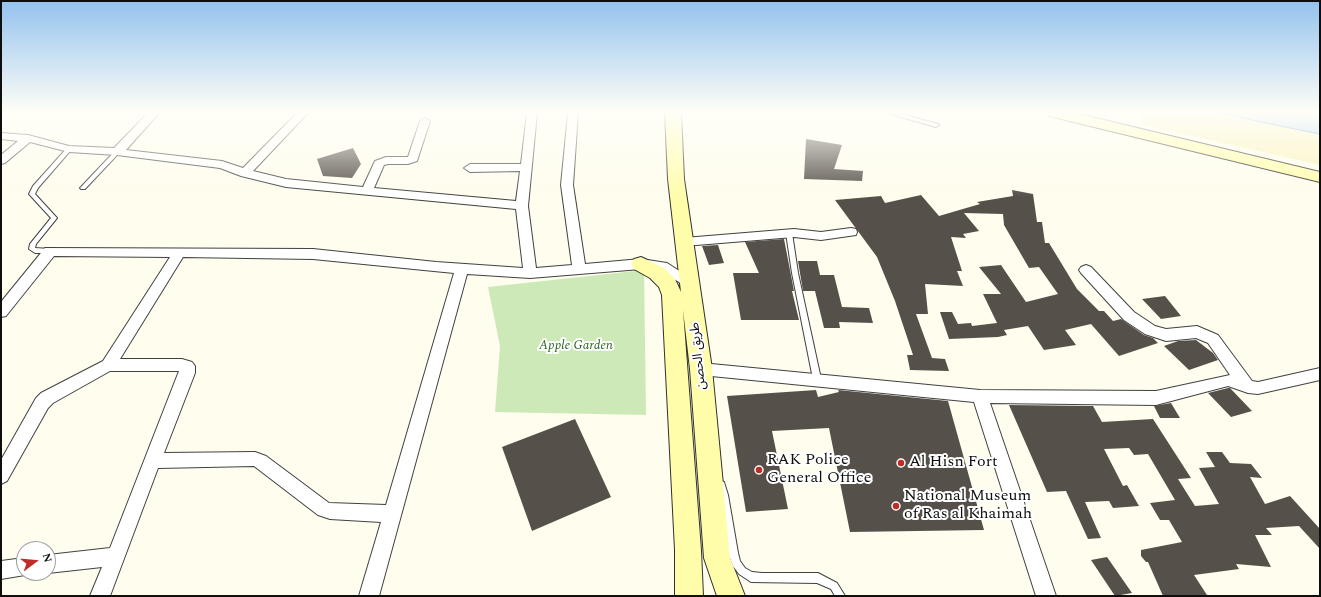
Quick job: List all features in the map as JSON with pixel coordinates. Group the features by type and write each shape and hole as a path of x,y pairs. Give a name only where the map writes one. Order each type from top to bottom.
{"street":[{"path":"1,161 25,141"},
{"path":"39,141 69,149 117,152 222,165 245,173 286,183 522,206"},
{"path":"117,152 128,141"},
{"path":"245,173 276,141"},
{"path":"367,191 379,163 386,160 408,161 413,159 419,141"},
{"path":"529,141 522,206 530,273"},
{"path":"571,141 567,185 578,268"},
{"name":"طريق الحصن","path":"674,141 676,179 701,369 717,558 731,596"},
{"path":"1170,141 1320,177"},
{"path":"470,168 526,166"},
{"path":"684,242 789,233 821,236 851,232"},
{"path":"1,312 50,251 313,254 462,269 530,273 641,264 667,268 690,284"},
{"path":"1,476 42,403 47,398 108,364 179,253"},
{"name":"طريق الحصن","path":"641,264 658,273 668,284 672,295 690,596"},
{"path":"369,596 462,269"},
{"path":"1086,270 1129,316 1150,330 1166,335 1197,332 1213,340 1248,388"},
{"path":"100,596 187,373 186,366 108,364"},
{"path":"701,369 817,379 980,396 1156,398 1228,380 1248,388 1258,388 1320,374"},
{"path":"980,396 1046,596"},
{"path":"152,461 260,461 324,509 330,511 392,514"},
{"path":"56,563 116,556"},
{"path":"1,570 16,568"}],"lane":[{"path":"50,251 36,251 32,249 33,244 54,218 32,194 35,187 69,149"},
{"path":"83,188 117,152"},
{"path":"789,233 795,273 817,379"},
{"path":"709,465 722,487 733,553 736,563 742,571 751,577 818,578 834,586 840,596"}],"green space":[{"name":"Apple Garden","path":"644,270 646,415 495,412 500,346 488,287"}],"sand":[{"path":"1213,141 1320,141 1320,165"}],"building":[{"path":"806,141 817,141 842,145 834,169 863,171 862,181 804,179"},
{"path":"353,148 361,164 352,178 323,176 317,159"},
{"path":"1012,190 1033,194 1037,222 1042,222 1045,243 1049,243 1077,289 1099,311 1104,311 1113,321 1121,319 1144,335 1153,338 1158,343 1119,356 1091,324 1065,330 1076,345 1044,350 1028,326 1004,330 1007,335 998,337 949,339 940,312 952,312 958,324 971,323 972,326 997,323 983,294 1001,294 979,267 1001,265 1026,302 1058,294 1039,267 1029,268 1004,225 1003,214 964,213 979,231 963,234 966,238 951,237 962,271 957,271 963,286 925,284 928,314 916,314 932,358 945,359 949,371 910,370 907,355 913,355 895,301 877,257 835,200 881,196 885,203 921,195 939,216 980,204 977,202 1013,196"},
{"path":"784,239 794,291 792,291 799,320 741,320 733,273 759,273 745,242"},
{"path":"718,245 724,263 709,265 702,246"},
{"path":"798,261 817,261 820,275 834,275 842,307 869,308 873,323 839,322 840,328 824,328 815,291 803,291"},
{"path":"1165,296 1181,316 1161,319 1142,299"},
{"path":"1196,340 1213,353 1218,360 1189,370 1164,346 1178,341"},
{"path":"1230,388 1252,411 1231,417 1208,393"},
{"name":"Al Hisn Fort","path":"816,390 818,397 839,392 838,390 948,401 984,530 850,532 829,428 772,431 788,509 746,512 727,396"},
{"path":"1171,403 1180,418 1160,418 1154,406"},
{"path":"1009,405 1093,406 1102,422 1153,419 1191,478 1178,479 1195,506 1219,504 1199,468 1215,467 1206,452 1222,452 1230,463 1251,464 1262,478 1250,477 1265,504 1290,496 1320,529 1320,549 1299,526 1266,528 1272,535 1255,535 1271,567 1236,564 1239,569 1194,575 1207,595 1163,596 1148,562 1146,562 1141,556 1141,550 1182,542 1169,520 1160,520 1150,503 1175,500 1148,454 1134,455 1129,448 1104,449 1123,486 1127,485 1139,506 1113,508 1109,501 1085,502 1101,538 1088,539 1066,491 1047,492"},
{"path":"575,419 611,497 532,531 502,447"},
{"path":"1107,557 1132,593 1115,596 1091,560"}],"place":[{"name":"Al Hisn Fort","path":"901,463"},
{"name":"RAK Police General Office","path":"759,470"},
{"name":"National Museum of Ras al Khaimah","path":"896,506"}]}
